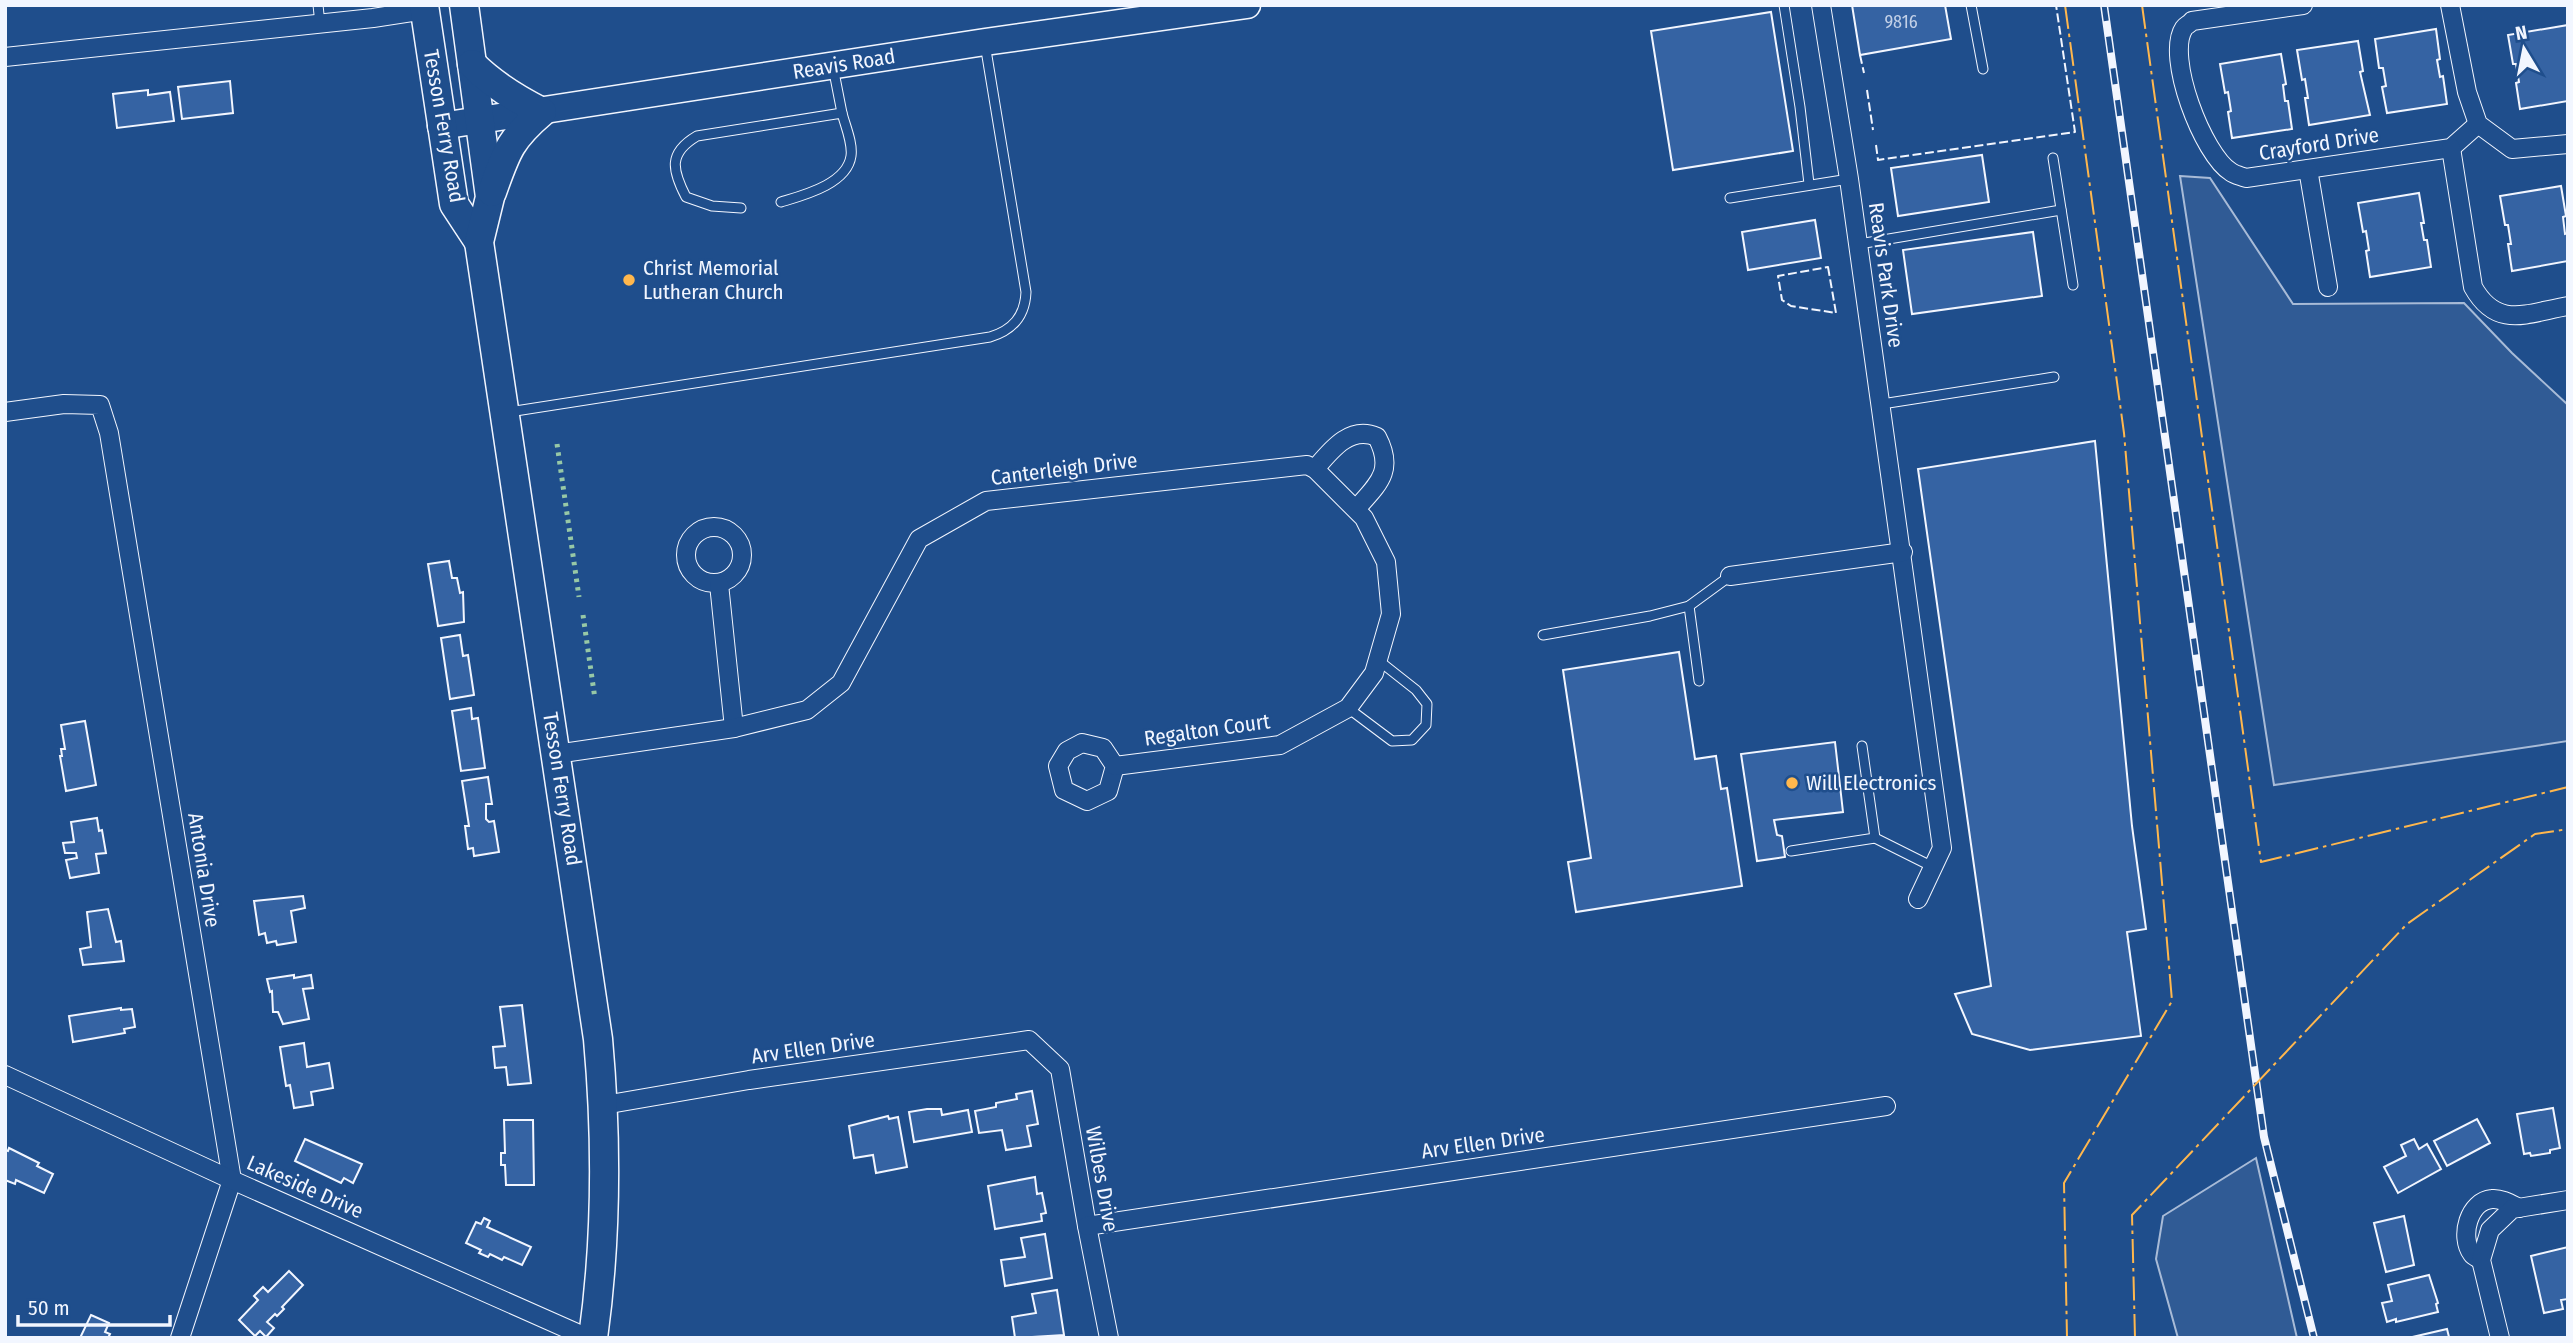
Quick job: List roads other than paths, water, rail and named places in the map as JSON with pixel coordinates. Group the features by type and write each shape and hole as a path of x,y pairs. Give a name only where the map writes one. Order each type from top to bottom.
{"main road":[{"name":"Tesson Ferry Road","path":"464,5 490,197 479,242 598,1038 604,1105 605,1224 601,1283 593,1338"},
{"name":"Tesson Ferry Road","path":"424,8 454,204 479,242"},
{"path":"472,64 512,97 542,112 520,131 505,153 490,197"}],"street":[{"name":"Reavis Road","path":"441,127 833,65 1247,5"},
{"name":"Reavis Park Drive","path":"1821,5 1882,404 1942,848 1918,899"},
{"name":"Crayford Drive","path":"2303,5 2192,22 2184,29 2178,46 2187,93 2199,130 2229,172 2246,178 2451,148"},
{"path":"2451,5 2467,92 2478,124 2512,149 2568,145"},
{"path":"5,57 320,24 372,12 424,8"},
{"path":"2478,124 2451,148 2473,287 2479,298 2492,311 2507,316 2568,306"},
{"path":"2308,169 2328,287"},
{"name":"Antonia Drive","path":"5,412 64,404 100,405 109,433 232,1180 180,1338"},
{"path":"1311,467 1349,436 1366,432 1377,437 1385,455 1383,478 1356,509"},
{"name":"Canterleigh Drive","path":"556,754 734,728 807,710 841,682 919,538 985,501 1311,467"},
{"name":"Regalton Court","path":"1115,766 1280,745 1348,708 1374,673 1391,614 1386,562 1364,518 1311,467"},
{"path":"1730,576 1903,552"},
{"path":"719,584 734,728"},
{"name":"Arv Ellen Drive","path":"604,1105 749,1080 1029,1040"},
{"name":"Wilbes Drive","path":"1029,1040 1060,1069 1109,1338"},
{"name":"Lakeside Drive","path":"5,1075 232,1180 588,1338"},
{"name":"Arv Ellen Drive","path":"1087,1226 1886,1106"},
{"path":"2481,1260 2472,1254 2466,1236 2470,1213 2483,1200 2496,1198 2519,1208"},
{"path":"2500,1338 2481,1260 2490,1230 2512,1209 2568,1200"}],"lane":[{"path":"318,5 320,24"},
{"path":"1784,5 1809,184"},
{"path":"1971,5 1983,69"},
{"path":"504,412 990,337 1013,326 1021,316 1026,292 985,42"},
{"path":"780,202 833,181 848,168 852,153 833,65"},
{"path":"741,208 712,206 687,197 677,179 675,162 682,145 697,136 842,113"},
{"path":"2053,158 2073,285"},
{"path":"1730,198 1849,179"},
{"path":"1859,244 2061,210"},
{"path":"1882,404 2054,377"},
{"path":"1544,635 1650,616 1689,606 1730,576"},
{"path":"1689,606 1699,681"},
{"path":"1348,708 1392,741 1412,740 1426,725 1427,704 1416,690 1378,660"},
{"path":"1862,746 1875,838"},
{"path":"1791,851 1875,838 1933,867"}],"railway":[{"path":"2104,5 2264,1137 2314,1338"}],"place":[{"name":"Christ Memorial Lutheran Church","path":"629,280"},
{"name":"Will Electronics","path":"1792,783"}]}
